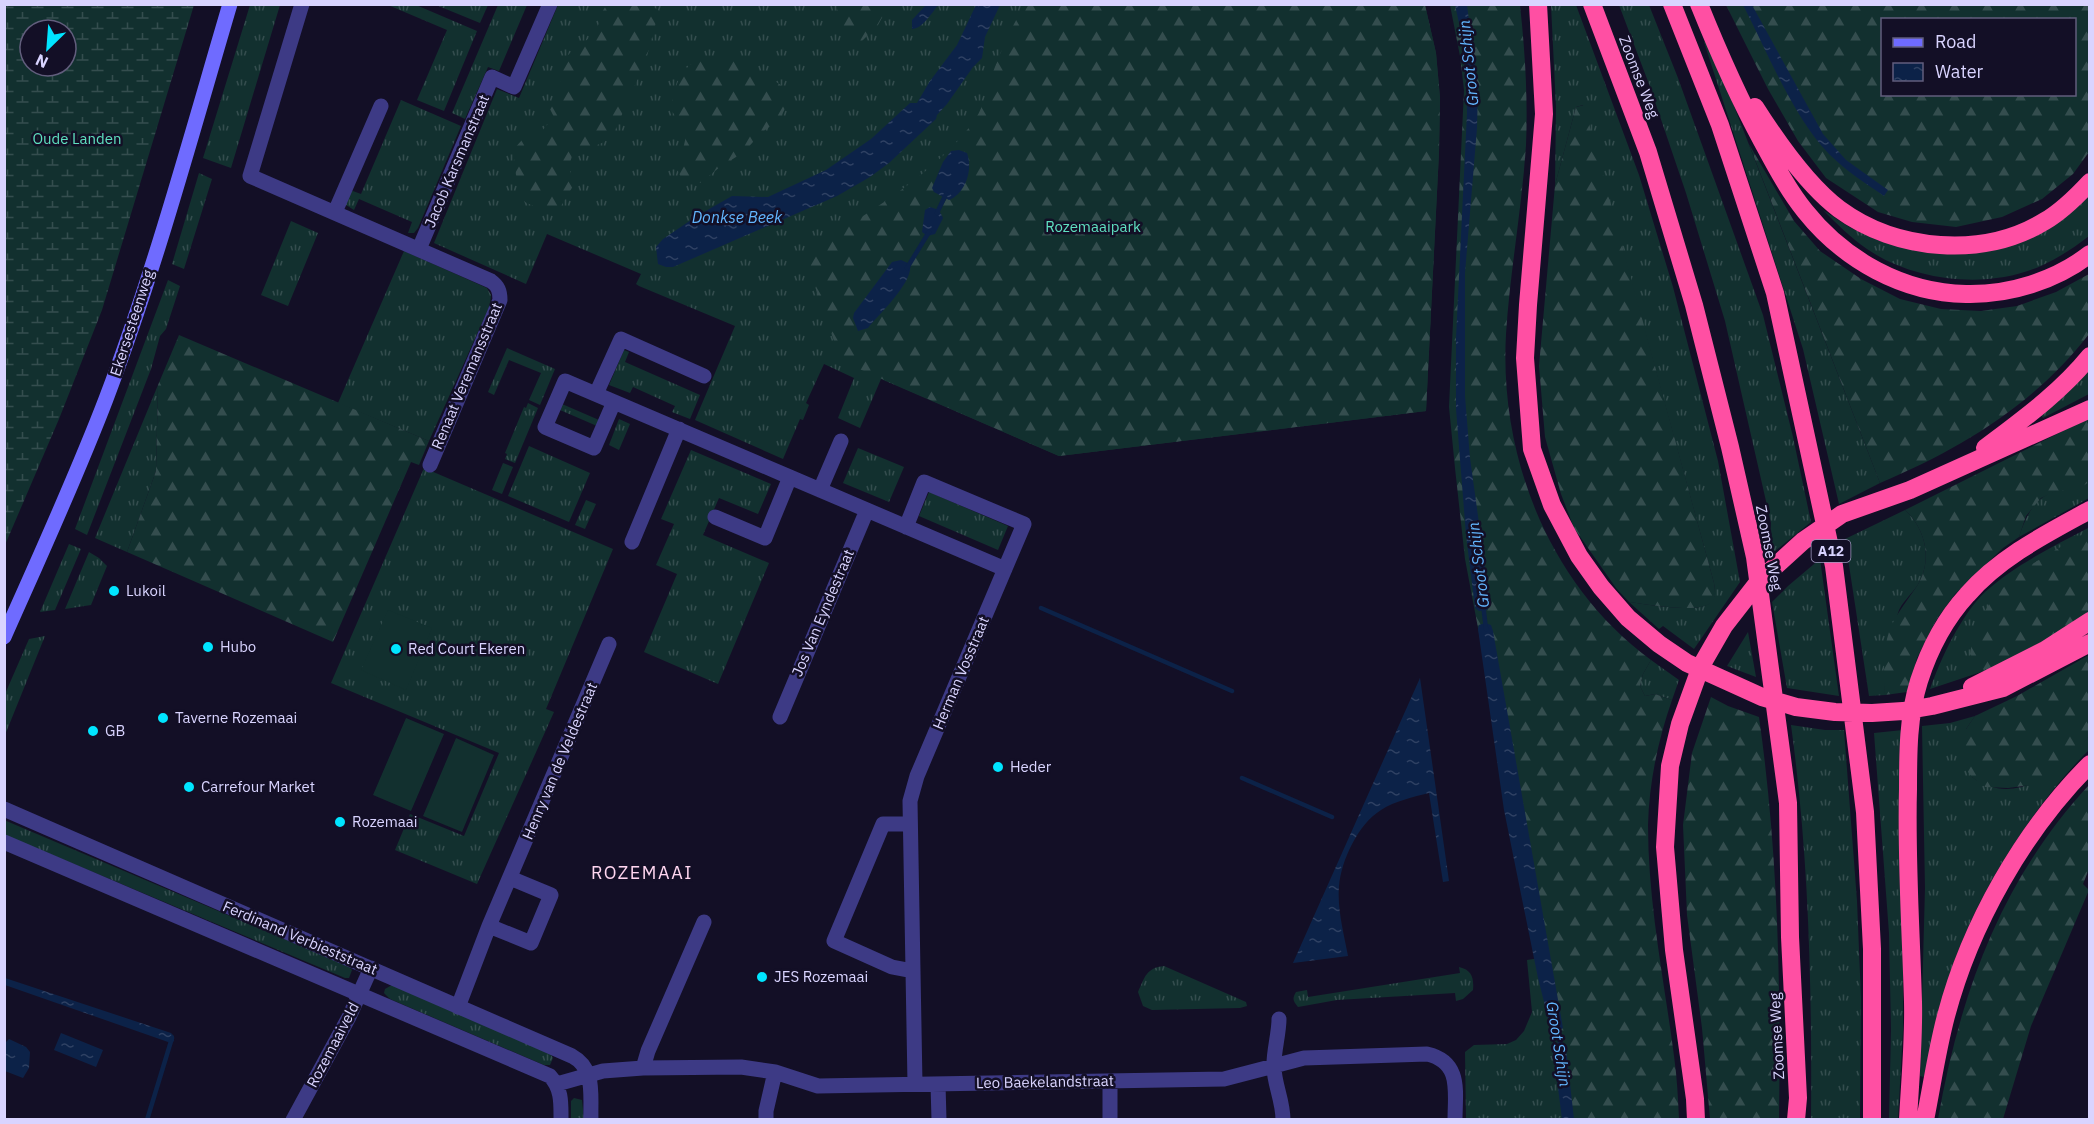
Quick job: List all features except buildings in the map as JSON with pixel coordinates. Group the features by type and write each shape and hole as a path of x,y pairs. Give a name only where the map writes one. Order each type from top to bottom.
{"highway":[{"path":"1538,4 1544,114 1525,358 1532,449 1552,505 1600,587 1628,618 1659,644 1687,663 1762,697 1785,704 1835,712 1872,713 1932,706 1999,682 2090,643"},
{"name":"Zoomse Weg","path":"1592,4 1648,152 1694,305 1755,557 1788,802 1790,937 1798,1098 1796,1119"},
{"name":"A12","path":"1672,4 1720,125 1774,292 1834,566 1865,812 1872,949 1872,1119"},
{"path":"1699,4 1742,103 1781,175 1804,210 1835,243 1865,264 1892,279 1931,291 1978,294 2004,292 2037,282 2070,267 2090,254"},
{"path":"1711,33 1762,118 1809,181 1838,208 1858,222 1878,231 1928,244 1972,244 1993,240 2010,236 2044,221 2071,201 2090,182"},
{"path":"1966,463 2040,406 2064,385 2090,356"},
{"path":"1696,1119 1674,950 1665,847 1670,766 1680,724 1701,666 1724,626 1759,581 1803,541 1842,514 1910,489 2090,409"},
{"path":"1908,1119 1913,1005 1907,832 1908,750 1910,721 1918,682 1940,632 1967,595 1994,568 2037,539 2090,510"},
{"path":"1999,682 2090,621"},
{"path":"1925,1119 1946,1016 1976,934 2019,854 2051,808 2090,764"}],"main road":[{"name":"Ekersesteenweg","path":"5,635 75,474 128,339 230,4"}],"street":[{"name":"Renaat Veremansstraat","path":"302,4 250,176 491,281 497,285 500,293 500,300 430,465"},
{"name":"Jacob Karsmanstraat","path":"419,249 492,78 514,87 550,4"},
{"path":"335,212 381,106"},
{"path":"596,394 621,339 704,376"},
{"path":"614,402 594,448 545,427 565,381 1005,569"},
{"path":"632,542 679,429"},
{"path":"820,490 842,441"},
{"path":"715,517 765,538 790,477"},
{"name":"Herman Vosstraat","path":"906,526 924,482 1024,524 917,776 910,801 915,1084"},
{"name":"Jos Van Eyndestraat","path":"780,717 867,510"},
{"name":"Henry van de Veldestraat","path":"458,1007 489,926 609,644"},
{"name":"Ferdinand Verbieststraat","path":"4,809 572,1056 580,1060 589,1074"},
{"path":"909,824 883,824 834,941 892,967 913,971"},
{"name":"Ferdinand Verbieststraat","path":"4,842 550,1076 557,1084"},
{"path":"489,926 531,943 551,895 510,878"},
{"path":"643,1068 648,1051 704,922"},
{"name":"Rozemaaiveld","path":"293,1119 360,995 371,969"},
{"path":"1280,1019 1274,1067 1283,1103 1283,1119"},
{"name":"Leo Baekelandstraat","path":"589,1074 643,1068 741,1067 775,1072 818,1086 1224,1079 1304,1058 1427,1054 1437,1056 1446,1062 1452,1071 1455,1081 1455,1119"},
{"path":"766,1119 775,1072"},
{"path":"561,1119 561,1093 557,1084 589,1074 591,1119"},
{"path":"1110,1081 1110,1119"},
{"path":"938,1084 939,1119"}],"green space":[{"name":"Oude Landen","path":"5,4 194,5 102,310 59,419 5,545"},
{"path":"488,4 480,23 436,5"},
{"path":"839,4 889,5 878,25 860,43 846,38 837,30 835,19"},
{"path":"250,5 280,5 231,168 203,158"},
{"path":"388,5 416,5 477,31 444,111 417,100 447,30"},
{"path":"498,5 527,5 499,71 488,67 465,119 452,113"},
{"name":"Rozemaaipark","path":"558,5 1425,5 1436,53 1440,98 1426,411 1059,456 881,379 860,428 838,418 854,378 824,364 806,403 809,405 803,420 800,419 783,459 695,420 735,326 639,286 636,284 641,274 547,234 526,284 434,243 497,89 519,98"},
{"path":"607,5 651,5 659,11 646,60 613,135 604,142 572,156 569,166 573,186 561,206 544,211 525,202 516,175 513,150 522,140 540,133 554,117 548,105 558,93 563,63 570,53 593,34"},
{"name":"Rozemaaipark","path":"1025,5 1425,5 1436,53 1440,98 1426,411 1059,456 841,361 811,275 808,250 899,192 961,138 979,113 1003,48"},
{"path":"1450,5 1520,5 1526,75 1526,145 1508,310 1506,381 1512,427 1522,472 1538,516 1559,557 1585,595 1615,630 1651,660 1643,674 1640,686 1645,696 1655,694 1672,700 1655,762 1648,825 1654,912 1675,1064 1679,1119 1566,1119 1546,989 1465,559 1455,468 1449,407 1464,90"},
{"path":"1551,5 1576,5 1639,175 1673,287 1718,461 1740,582 1694,649 1663,626 1659,629 1629,602 1686,608 1698,607 1712,601 1715,595 1714,585 1583,105 1576,107 1555,185 1556,107"},
{"path":"1619,5 1649,5 1678,78 1763,315 1811,522 1769,556 1771,523 1725,321 1686,193"},
{"path":"1726,5 2089,5 2089,152 2073,174 2042,199 2002,217 1956,227 1912,222 1878,212 1826,178 1798,141 1768,89"},
{"path":"1708,39 1880,483 1839,504 1803,349 1704,42"},
{"path":"735,58 781,85 787,104 780,119 761,133 744,152 700,183 682,180 678,171 687,132 671,110 673,96 681,75 697,61"},
{"path":"401,100 461,126 414,233 408,233 412,222 359,199 354,210 345,203 350,190 361,194"},
{"path":"1584,105 1714,583 1715,595 1713,601 1707,605 1674,608 1629,602 1616,588 1574,528 1561,494 1545,437 1539,366 1555,185 1576,107"},
{"path":"1749,144 1794,221 1820,251 1861,279 1900,299 1941,309 1981,311 2017,306 2056,292 2089,274 2089,334 2045,382 1995,422 1939,455 1880,483"},
{"path":"199,173 212,179 184,269 172,264"},
{"path":"2089,194 2089,236 2084,240 2049,262 2022,273 1977,280 1930,275 1886,260 1855,240 1823,210 1849,227 1877,240 1910,249 1980,251"},
{"path":"291,221 318,233 288,306 261,295"},
{"path":"404,251 487,288 491,295 490,305 429,441 338,403"},
{"path":"168,280 180,286 166,329 160,336 151,369 87,535 75,529"},
{"path":"179,335 429,441 419,465 411,462 333,642 127,552 156,471 158,385"},
{"path":"507,348 555,369 540,405 529,400 541,373 509,360 494,395 488,392"},
{"path":"624,350 629,352 625,362 700,395 690,419 672,412 675,406 633,387 630,393 609,385"},
{"path":"2089,369 2089,394 2043,418 2041,415 2064,396"},
{"path":"158,385 156,471 127,552 95,538"},
{"path":"528,403 538,408 515,463 505,459 507,454 505,453 524,407 526,408"},
{"path":"562,404 599,420 597,426 560,410"},
{"path":"2089,418 2089,482 2080,488 2054,492 2041,498 2026,516 2019,537 2003,548 1955,594 1936,620 1917,658 1907,692 1885,695 1884,660 1889,631 1899,611 1917,586 1925,566 1925,546 1922,536 1918,526 1905,510"},
{"path":"619,419 630,424 619,450 609,445"},
{"path":"529,446 590,473 569,522 508,496"},
{"path":"858,448 904,467 889,502 843,483"},
{"path":"691,450 771,484 758,514 719,498 703,535 769,563 718,684 644,652 677,574 656,565 674,524 661,519"},
{"path":"503,463 513,467 502,494 492,490"},
{"path":"424,468 613,549 546,709 554,712 477,884 395,850 410,814 464,836 499,753 331,683"},
{"path":"2089,482 2089,498 2019,537 2027,517 2040,499 2053,492"},
{"path":"929,492 1008,526 998,550 919,516"},
{"path":"586,500 596,504 585,529 575,525"},
{"path":"1905,510 1918,526 1922,536 1926,556 1925,566 1917,586 1899,609 1886,664 1885,695 1869,696 1845,539"},
{"path":"2088,528 2089,530 1987,670 1930,689 1953,637 1968,612 1985,592 2021,565"},
{"path":"2089,531 2089,612 2044,641 1987,670 1979,667 1970,654 1976,630 1998,593 2031,565"},
{"path":"69,544 81,549 55,610 40,612"},
{"path":"89,552 107,566 91,605 65,609"},
{"path":"1820,559 1839,696 1787,688 1772,602"},
{"name":"Red Court Ekeren","path":"388,610 432,628 406,690 361,670"},
{"path":"1748,632 1756,677 1727,666"},
{"path":"45,636 5,735 5,694 29,639"},
{"path":"2089,655 2089,736 2073,757 2050,775 2031,785 2008,788 1985,787 1972,777 1961,763 1960,747 1966,729 1975,716 2017,696"},
{"path":"1651,660 1679,680 1672,700 1655,694 1645,696 1640,686 1643,674"},
{"path":"1711,697 1759,717 1770,817 1777,918 1779,1119 1710,1119 1702,1028 1687,915 1683,825 1692,753"},
{"path":"1975,716 1966,729 1972,777 1988,786 2005,789 2021,787 2036,781 2065,761 2089,736 2089,750 2068,772 2026,825 1989,885 1960,946 1946,987 1924,1077 1920,1076 1925,888 1922,726 1950,723"},
{"path":"406,718 444,734 411,811 373,795"},
{"path":"1791,725 1844,730 1857,901 1861,999 1860,1119 1811,1119 1811,1020 1806,872"},
{"path":"1903,730 1903,1030 1898,1119 1889,1119 1891,1030 1889,933 1874,733"},
{"path":"456,738 494,755 462,832 423,816"},
{"path":"2089,785 2089,869 2083,884 2089,890 2031,1026 2003,1119 1938,1119 1958,1027 1989,941 2008,899 2031,860 2058,822"},
{"path":"4,820 348,966 352,970 349,978 5,835"},
{"path":"1540,958 1566,1119 1466,1119 1465,1052 1474,1045 1507,1044 1516,1040 1524,1031 1532,1012 1527,960"},
{"path":"1164,966 1246,1002 1247,1006 1152,1010 1143,1006 1138,992 1145,978 1153,969"},
{"path":"1459,967 1467,970 1471,975 1473,990 1463,999 1456,1001 1455,993 1337,1000 1298,1007 1294,1000 1296,992 1307,990 1308,997 1460,973"},
{"path":"392,985 550,1053 553,1058 550,1065 544,1065 390,999 384,993 385,989"},
{"path":"574,1098 582,1100 584,1119 571,1120 571,1101"}],"water":[{"path":"926,5 938,5 923,24 912,29 912,20"},
{"name":"Donkse Beek","path":"976,5 1000,5 985,37 982,58 936,119 889,163 837,196 673,267 658,264 656,247 663,239 697,216 732,196 768,197 826,170 871,139 910,103 917,103 957,45"},
{"path":"1455,5 1467,5 1478,88 1477,128 1465,273 1465,396 1470,458 1490,603 1487,610 1479,611 1475,608 1466,535 1456,409 1456,338 1467,113 1465,50"},
{"path":"1743,5 1752,5 1823,134 1846,160 1888,190 1884,196 1855,176 1829,154 1816,139 1792,103"},
{"path":"959,150 967,153 969,159 967,180 960,192 949,200 934,192 932,188 943,162 951,151"},
{"path":"930,207 939,210 943,218 935,234 927,236 922,232 925,210"},
{"path":"901,260 910,264 910,271 902,288 868,328 858,331 853,318 854,313 892,262"},
{"path":"1485,623 1491,625 1493,631 1563,1028 1556,1033 1551,1030 1538,978 1504,810 1478,629 1479,625"},
{"path":"1420,678 1449,881 1443,882 1429,793 1386,807 1373,816 1358,834 1347,855 1340,876 1339,904 1348,956 1293,963"},
{"path":"5,978 171,1033 174,1041 171,1043 5,985"},
{"path":"61,1033 103,1050 96,1067 54,1050"},
{"path":"9,1039 26,1047 30,1052 29,1068 23,1078 5,1071 5,1043"},
{"path":"1560,1043 1566,1049 1574,1119 1562,1119 1553,1049"}],"waterway":[{"name":"Donkse Beek","path":"937,213 946,194"},
{"name":"Donkse Beek","path":"907,268 929,232"},
{"name":"Groot Schijn","path":"1483,604 1486,629"},
{"path":"1041,608 1232,691"},
{"path":"1242,778 1332,817"},
{"name":"Groot Schijn","path":"1557,1027 1561,1048"},
{"path":"147,1120 172,1038"}],"place":[{"name":"Lukoil","path":"114,591"},
{"name":"Hubo","path":"208,647"},
{"name":"Red Court Ekeren","path":"396,649"},
{"name":"Taverne Rozemaai","path":"163,718"},
{"name":"GB","path":"93,731"},
{"name":"Heder","path":"998,767"},
{"name":"Carrefour Market","path":"189,787"},
{"name":"Rozemaai","path":"340,822"},
{"name":"JES Rozemaai","path":"762,977"}],"district":[{"name":"ROZEMAAI","path":"642,873"}]}
